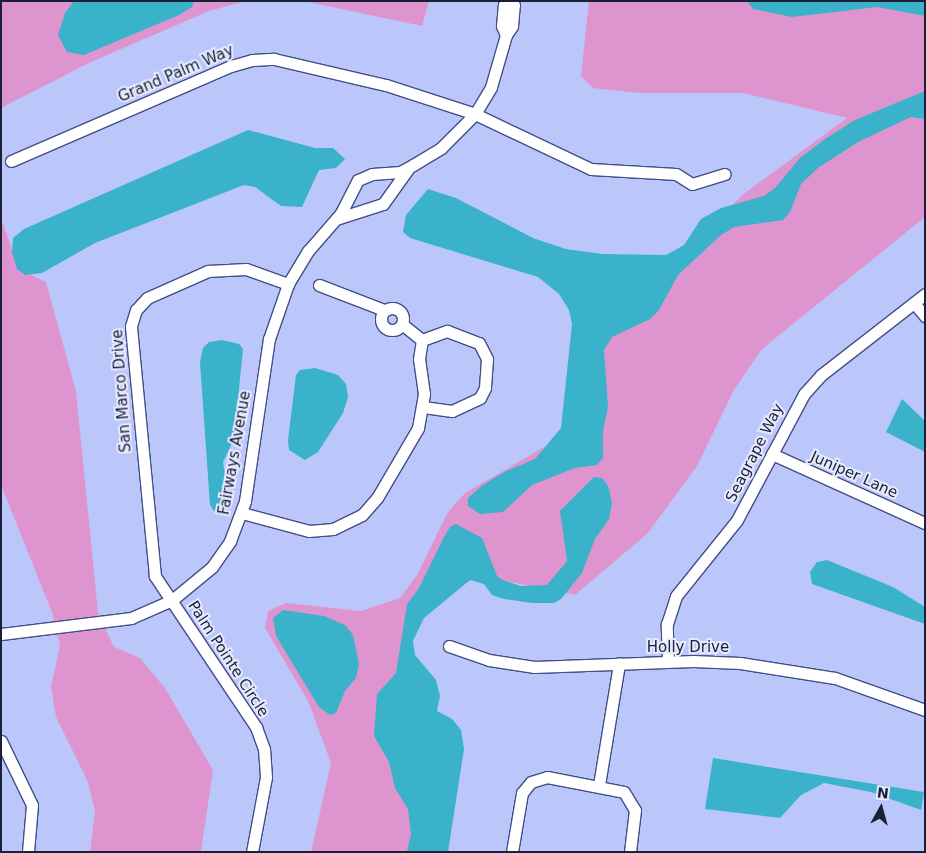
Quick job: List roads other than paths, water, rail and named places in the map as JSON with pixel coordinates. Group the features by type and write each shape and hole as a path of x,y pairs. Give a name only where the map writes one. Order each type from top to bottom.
{"street":[{"name":"Fairways Avenue","path":"1,634 112,622 149,612 172,600 212,567 230,541 242,513 269,339 288,284 308,251 336,219 358,180 372,174 400,172 413,165 441,148 475,114 491,87 506,35 502,26 504,5 509,1"},
{"name":"Grand Palm Way","path":"11,160 231,66 263,58 285,60 341,73 475,114 591,169 676,174 692,184 724,174"},
{"name":"Fairways Avenue","path":"336,219 383,204 402,174 413,165"},
{"name":"San Marco Drive","path":"172,600 160,585 153,567 137,411 133,318 147,298 208,271 246,270 288,284"},
{"path":"319,285 384,310 392,307 399,310 403,316 402,324 394,330 384,327 381,317 384,310"},
{"name":"Seagrape Way","path":"668,662 667,624 676,596 737,520 772,454 793,408 811,384 925,294"},
{"path":"914,302 925,316"},
{"path":"402,324 422,340"},
{"path":"422,340 438,332 454,332 479,342 487,359 485,388 480,398 452,411 423,408"},
{"path":"242,513 308,531 333,529 355,520 377,498 412,441 423,408 423,381 419,359 422,340"},
{"name":"Juniper Lane","path":"772,454 925,523"},
{"name":"Palm Pointe Circle","path":"172,600 260,738 266,777 252,852"},
{"name":"Holly Drive","path":"449,646 489,660 526,666 668,662 740,663 836,678 925,710"},
{"path":"599,786 619,664"},
{"path":"1,742 32,805 28,852"},
{"path":"512,852 520,799 531,782 547,777 619,789 634,804 635,815 630,852"}]}
